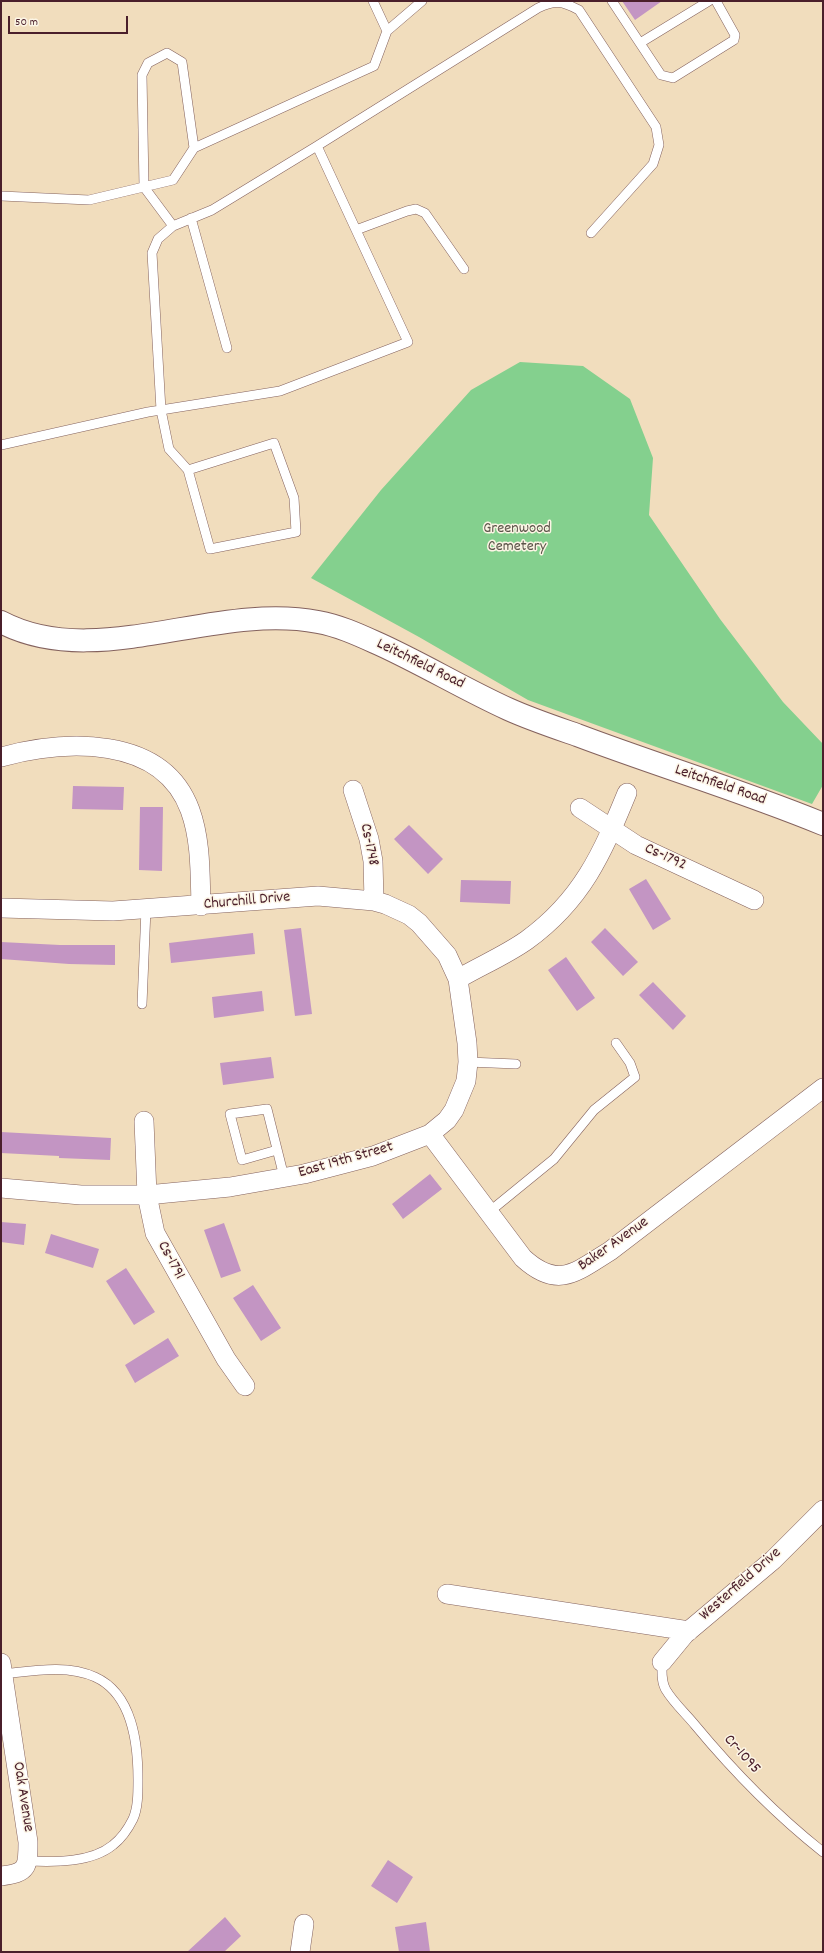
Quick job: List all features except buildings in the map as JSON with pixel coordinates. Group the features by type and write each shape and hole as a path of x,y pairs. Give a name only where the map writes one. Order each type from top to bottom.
{"street":[{"name":"Leitchfield Road","path":"1,622 19,631 47,639 77,641 108,640 233,620 293,618 321,622 348,630 398,653 509,710 629,755 777,805 823,824"},
{"path":"1,757 44,747 86,746 112,749 132,754 147,761 162,771 183,795 192,816 198,836 201,906"},
{"name":"Cs-1748","path":"353,790 369,839 373,861 374,901"},
{"path":"458,978 526,941 557,915 593,870 612,830 627,793"},
{"name":"Cs-1792","path":"580,808 636,845 754,900"},
{"name":"Churchill Drive","path":"1,908 113,911 201,906 318,896 374,901 397,909 419,923 447,955 458,978"},
{"name":"East 19th Street","path":"1,1188 81,1195 147,1195 230,1187 284,1177 373,1156 430,1134 447,1120 454,1110 466,1081 468,1062 467,1043 458,978"},
{"name":"Baker Avenue","path":"430,1134 523,1258 534,1268 547,1274 561,1276 577,1272 610,1251 823,1088"},
{"name":"Cs-1791","path":"144,1121 147,1195 155,1233 226,1359 245,1386"},
{"name":"Westerfield Drive","path":"662,1662 689,1631 773,1560 823,1510"},
{"path":"447,1594 689,1631"},
{"name":"Oak Avenue","path":"2,1668 28,1842 28,1861"},
{"path":"1,1876 19,1873 26,1868 28,1861"},
{"path":"300,1952 304,1924"}],"lane":[{"path":"373,1 386,31"},
{"path":"1,196 89,200 173,180 194,148 374,66 386,31 422,1"},
{"path":"612,1 661,74 673,78 734,40 735,35 716,1"},
{"path":"640,44 710,1"},
{"path":"188,470 274,443 294,498 296,532 210,549 188,470 169,449 161,410 152,253 158,239 173,226 212,210 538,8 554,2 569,5 579,10 656,128 659,140 657,155 653,164 591,233"},
{"path":"173,226 144,187 142,75 148,63 168,53 182,62 194,148"},
{"path":"1,445 161,410 280,391 408,342 317,146"},
{"path":"356,230 416,209 425,213 464,269"},
{"path":"191,218 227,348"},
{"path":"142,1004 146,909"},
{"path":"489,1212 554,1159 594,1110 634,1077 630,1062 616,1043"},
{"path":"468,1062 516,1064"},
{"path":"277,1150 242,1160 230,1114 267,1108 284,1177"},
{"name":"Cr-1095","path":"662,1662 662,1678 666,1689 702,1734 750,1788 794,1829 823,1852"},
{"path":"2,1668 80,1671 96,1677 109,1685 121,1700 130,1718 135,1741 138,1795 133,1818 124,1834 112,1846 82,1858 59,1862 28,1861"}],"green space":[{"name":"Greenwood Cemetery","path":"520,362 583,366 630,399 653,458 649,515 720,619 783,702 823,744 823,785 812,804 528,700 419,637 311,578 381,490 471,390"}]}
